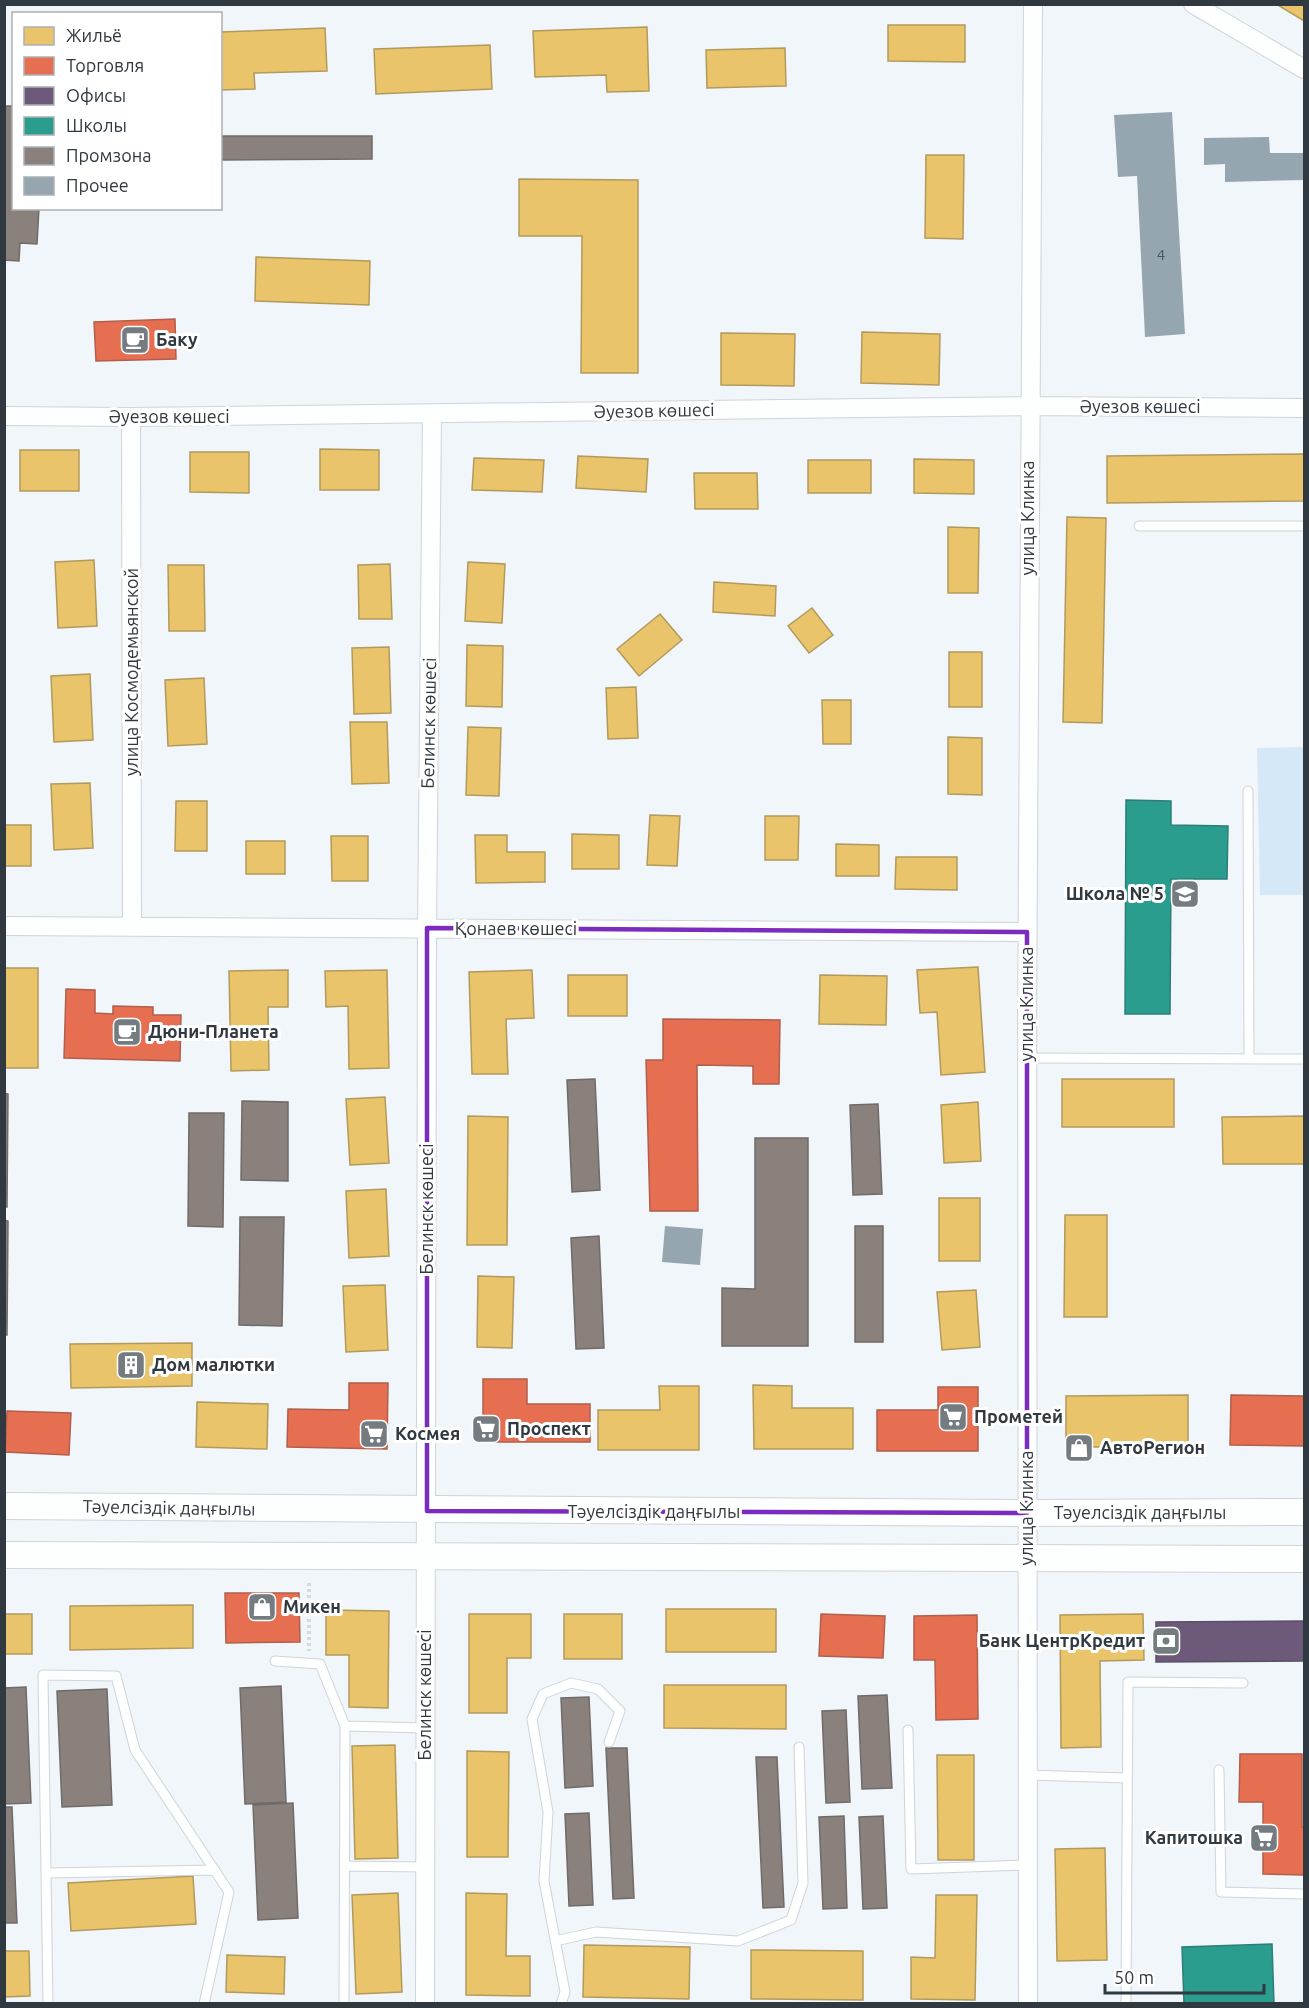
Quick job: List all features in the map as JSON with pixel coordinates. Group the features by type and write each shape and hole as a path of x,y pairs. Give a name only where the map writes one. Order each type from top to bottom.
{"street":[{"name":"улица Клинка","path":"1028,2004 1026,1058 1033,4"},
{"path":"1193,4 1305,69"},
{"name":"Әуезов көшесі","path":"4,416 131,417 1029,406 1305,408"},
{"name":"Белинск көшесі","path":"425,2004 427,928 432,414"},
{"name":"улица Космодемьянской","path":"131,417 132,927"},
{"name":"Қонаев көшесі","path":"4,926 1027,932"},
{"name":"Тәуелсіздік даңғылы","path":"4,1506 427,1511 1305,1512"},
{"path":"4,1555 1305,1559"}],"lane":[{"path":"1139,526 1305,526"},
{"path":"1248,791 1249,1059"},
{"path":"1026,1058 1305,1059"},
{"path":"274,1661 320,1664 345,1726 344,2004"},
{"path":"48,2004 43,1675 116,1676 135,1750 229,1892 204,2004"},
{"path":"1126,2004 1128,1682 1243,1683"},
{"path":"561,2004 565,1992 544,1881 548,1812 532,1719 543,1694 571,1683 598,1689 620,1711 609,1742"},
{"path":"345,1726 425,1728"},
{"path":"908,1730 911,1869 1028,1864"},
{"path":"555,1941 596,1932 738,1941 791,1920 803,1884 799,1747"},
{"path":"1219,1770 1221,1892 1305,1894"},
{"path":"1027,1775 1127,1778"},
{"path":"345,1866 425,1867"},
{"path":"46,1873 214,1870"}],"path":[{"path":"309,1583 309,1664"}],"highlighted area":[{"path":"427,928 1027,932 1027,1513 427,1511"}],"shaded area":[{"path":"1304,747 1304,895 1260,895 1257,748"}],"building: Жильё":[{"path":"1276,4 1304,4 1304,21"},
{"path":"888,25 965,25 965,62 888,61"},
{"path":"647,27 649,91 607,92 606,75 535,77 533,31"},
{"path":"325,28 327,71 254,73 255,89 222,90 222,32"},
{"path":"490,45 492,89 376,94 374,49"},
{"path":"785,48 786,86 707,88 706,50"},
{"path":"926,155 964,155 963,239 925,238"},
{"path":"519,179 638,180 638,373 581,373 582,236 519,236"},
{"path":"256,257 370,261 369,305 255,301"},
{"path":"862,332 940,334 939,385 861,383"},
{"path":"721,333 795,334 794,386 721,385"},
{"path":"320,449 379,450 379,490 320,490"},
{"path":"20,450 79,450 79,491 20,491"},
{"path":"190,452 249,452 249,493 190,492"},
{"path":"1304,454 1304,501 1107,503 1107,456"},
{"path":"578,456 648,459 646,492 576,488"},
{"path":"474,458 544,460 542,492 472,490"},
{"path":"914,459 974,460 974,494 914,493"},
{"path":"808,460 871,460 871,493 808,493"},
{"path":"694,473 757,473 758,509 695,509"},
{"path":"1067,517 1106,518 1102,723 1063,722"},
{"path":"948,527 979,528 978,593 948,593"},
{"path":"94,560 97,626 58,628 55,562"},
{"path":"468,562 505,564 502,623 465,621"},
{"path":"390,564 392,619 359,619 358,565"},
{"path":"168,565 204,565 205,631 169,631"},
{"path":"714,582 776,586 775,616 713,612"},
{"path":"812,608 833,635 809,653 788,626"},
{"path":"660,614 682,640 639,676 617,649"},
{"path":"467,645 503,646 502,707 466,706"},
{"path":"389,647 391,713 354,714 352,648"},
{"path":"949,652 982,652 982,707 949,707"},
{"path":"90,674 93,740 54,742 51,676"},
{"path":"204,678 207,744 168,746 165,680"},
{"path":"636,687 638,738 608,739 606,688"},
{"path":"822,700 851,700 851,744 823,744"},
{"path":"350,722 387,722 389,783 352,784"},
{"path":"468,727 501,728 499,796 466,795"},
{"path":"948,737 982,738 982,795 948,794"},
{"path":"90,783 93,848 54,850 51,784"},
{"path":"176,801 207,801 207,851 175,851"},
{"path":"650,815 680,816 677,866 647,865"},
{"path":"765,816 799,816 798,860 765,860"},
{"path":"4,825 31,825 31,866 4,866"},
{"path":"572,834 619,835 619,869 572,869"},
{"path":"475,835 507,835 507,852 545,852 545,882 476,883"},
{"path":"331,836 368,836 368,881 332,881"},
{"path":"246,841 285,841 285,874 246,874"},
{"path":"836,844 879,845 879,876 836,876"},
{"path":"896,857 957,857 957,890 895,889"},
{"path":"978,967 985,1072 941,1075 937,1012 920,1013 917,970"},
{"path":"4,968 38,968 38,1068 4,1068"},
{"path":"288,970 288,1007 268,1007 269,1070 231,1071 229,971"},
{"path":"387,970 389,1068 349,1069 348,1006 326,1007 325,971"},
{"path":"532,970 534,1018 506,1019 508,1074 472,1074 469,972"},
{"path":"568,975 627,975 627,1016 568,1016"},
{"path":"820,975 887,976 886,1025 819,1024"},
{"path":"1062,1079 1174,1079 1174,1127 1062,1127"},
{"path":"385,1097 389,1163 350,1165 346,1099"},
{"path":"978,1102 981,1161 944,1163 941,1105"},
{"path":"468,1116 508,1117 507,1245 467,1245"},
{"path":"1304,1116 1304,1164 1223,1164 1222,1117"},
{"path":"386,1189 389,1256 349,1258 346,1191"},
{"path":"939,1198 980,1198 980,1261 939,1261"},
{"path":"1065,1215 1107,1215 1107,1317 1064,1317"},
{"path":"478,1276 514,1277 512,1348 477,1347"},
{"path":"385,1285 388,1350 346,1352 343,1286"},
{"path":"976,1290 980,1347 942,1350 937,1292"},
{"name":"Дом малютки","path":"192,1343 192,1386 71,1388 70,1344"},
{"path":"753,1385 792,1386 792,1408 853,1408 853,1449 754,1449"},
{"path":"659,1386 699,1386 699,1450 598,1450 598,1410 660,1410"},
{"path":"1188,1395 1188,1447 1066,1447 1066,1396"},
{"path":"197,1402 268,1404 267,1449 196,1447"},
{"path":"193,1605 193,1648 70,1650 70,1606"},
{"path":"666,1609 776,1609 776,1652 666,1652"},
{"path":"326,1610 389,1611 388,1708 349,1707 349,1655 326,1655"},
{"path":"4,1614 32,1614 32,1654 4,1654"},
{"path":"469,1614 531,1614 531,1658 507,1658 507,1713 469,1713"},
{"path":"564,1614 622,1614 622,1659 564,1659"},
{"path":"1143,1614 1144,1660 1100,1661 1101,1747 1061,1748 1060,1615"},
{"path":"664,1685 786,1685 786,1729 664,1728"},
{"path":"395,1745 398,1858 355,1859 352,1746"},
{"path":"467,1751 509,1752 508,1857 467,1857"},
{"path":"937,1755 974,1755 974,1860 938,1860"},
{"path":"1105,1848 1107,1960 1057,1961 1055,1849"},
{"path":"193,1876 196,1924 71,1931 68,1883"},
{"path":"398,1893 402,1992 356,1994 352,1895"},
{"path":"466,1893 507,1894 506,1956 530,1956 530,1996 466,1995"},
{"path":"936,1895 977,1895 975,2000 911,1999 911,1957 935,1958"},
{"path":"584,1945 690,1947 689,1999 583,1997"},
{"path":"751,1950 863,1951 863,2000 751,1999"},
{"path":"4,1951 29,1951 30,1996 4,1997"},
{"path":"227,1955 285,1957 284,1994 226,1992"}],"building: Торговля":[{"name":"Баку","path":"175,319 176,359 96,361 94,322"},
{"path":"66,989 95,990 95,1013 113,1014 113,1006 153,1007 153,1015 181,1015 180,1061 64,1058"},
{"path":"663,1019 780,1020 779,1084 753,1084 753,1066 697,1065 698,1211 650,1211 646,1060 663,1060"},
{"path":"483,1379 527,1379 527,1404 590,1404 590,1442 483,1442"},
{"path":"349,1383 388,1383 387,1449 287,1447 288,1409 349,1410"},
{"path":"938,1387 978,1387 978,1451 877,1451 877,1410 938,1410"},
{"path":"1231,1395 1304,1396 1304,1446 1230,1445"},
{"path":"7,1411 71,1413 69,1455 5,1452"},
{"path":"225,1593 299,1593 300,1642 226,1643"},
{"path":"821,1614 885,1616 883,1658 819,1656"},
{"path":"977,1615 978,1719 936,1720 935,1660 914,1660 914,1616"},
{"path":"1240,1754 1302,1754 1304,1875 1263,1874 1263,1802 1239,1802"}],"building: Офисы":[{"path":"1304,1621 1304,1661 1156,1662 1156,1622"}],"building: Школы":[{"path":"1126,800 1171,801 1171,825 1228,826 1227,879 1171,879 1170,1014 1125,1014"},
{"path":"1272,1944 1274,2004 1184,2004 1182,1947"}],"building: Промзона":[{"path":"4,106 12,106 12,210 39,210 37,244 20,243 19,261 4,260"},
{"path":"222,136 372,136 372,159 222,160"},
{"path":"595,1079 600,1190 572,1192 567,1080"},
{"path":"4,1093 8,1094 7,1207 4,1207"},
{"path":"242,1101 288,1102 288,1181 241,1180"},
{"path":"878,1104 882,1194 853,1195 850,1105"},
{"path":"189,1113 224,1113 223,1227 188,1226"},
{"path":"755,1138 808,1138 808,1346 722,1346 722,1288 755,1289"},
{"path":"240,1217 284,1217 282,1326 239,1325"},
{"path":"4,1220 8,1221 7,1335 4,1335"},
{"path":"855,1226 883,1226 883,1342 855,1342"},
{"path":"599,1236 604,1348 576,1349 571,1238"},
{"path":"281,1686 286,1802 245,1804 240,1688"},
{"path":"26,1687 31,1803 4,1804 4,1688"},
{"path":"107,1689 112,1805 62,1807 57,1691"},
{"path":"887,1695 892,1788 862,1789 858,1696"},
{"path":"589,1697 593,1786 565,1788 561,1698"},
{"path":"846,1710 850,1802 826,1803 822,1711"},
{"path":"606,1748 627,1748 634,1898 613,1899"},
{"path":"756,1757 777,1757 784,1907 763,1908"},
{"path":"293,1803 298,1918 258,1920 253,1805"},
{"path":"4,1807 12,1807 17,1923 4,1923"},
{"path":"589,1813 593,1905 569,1906 565,1814"},
{"path":"844,1816 847,1908 823,1909 819,1817"},
{"path":"883,1816 887,1908 863,1909 859,1817"}],"building: Прочее":[{"path":"1172,112 1185,334 1145,337 1137,176 1118,177 1114,115"},
{"path":"1269,137 1270,153 1304,153 1304,180 1225,182 1225,164 1204,165 1204,138"},
{"path":"665,1226 703,1229 700,1265 662,1262"}],"place":[{"name":"Баку","path":"135,340"},
{"name":"Школа № 5","path":"1185,894"},
{"name":"Дюни-Планета","path":"127,1032"},
{"name":"Дом малютки","path":"131,1365"},
{"name":"Прометей","path":"953,1417"},
{"name":"Проспект","path":"486,1429"},
{"name":"Космея","path":"374,1434"},
{"name":"АвтоРегион","path":"1079,1448"},
{"name":"Микен","path":"262,1607"},
{"name":"Банк ЦентрКредит","path":"1166,1641"},
{"name":"Капитошка","path":"1264,1838"}]}
